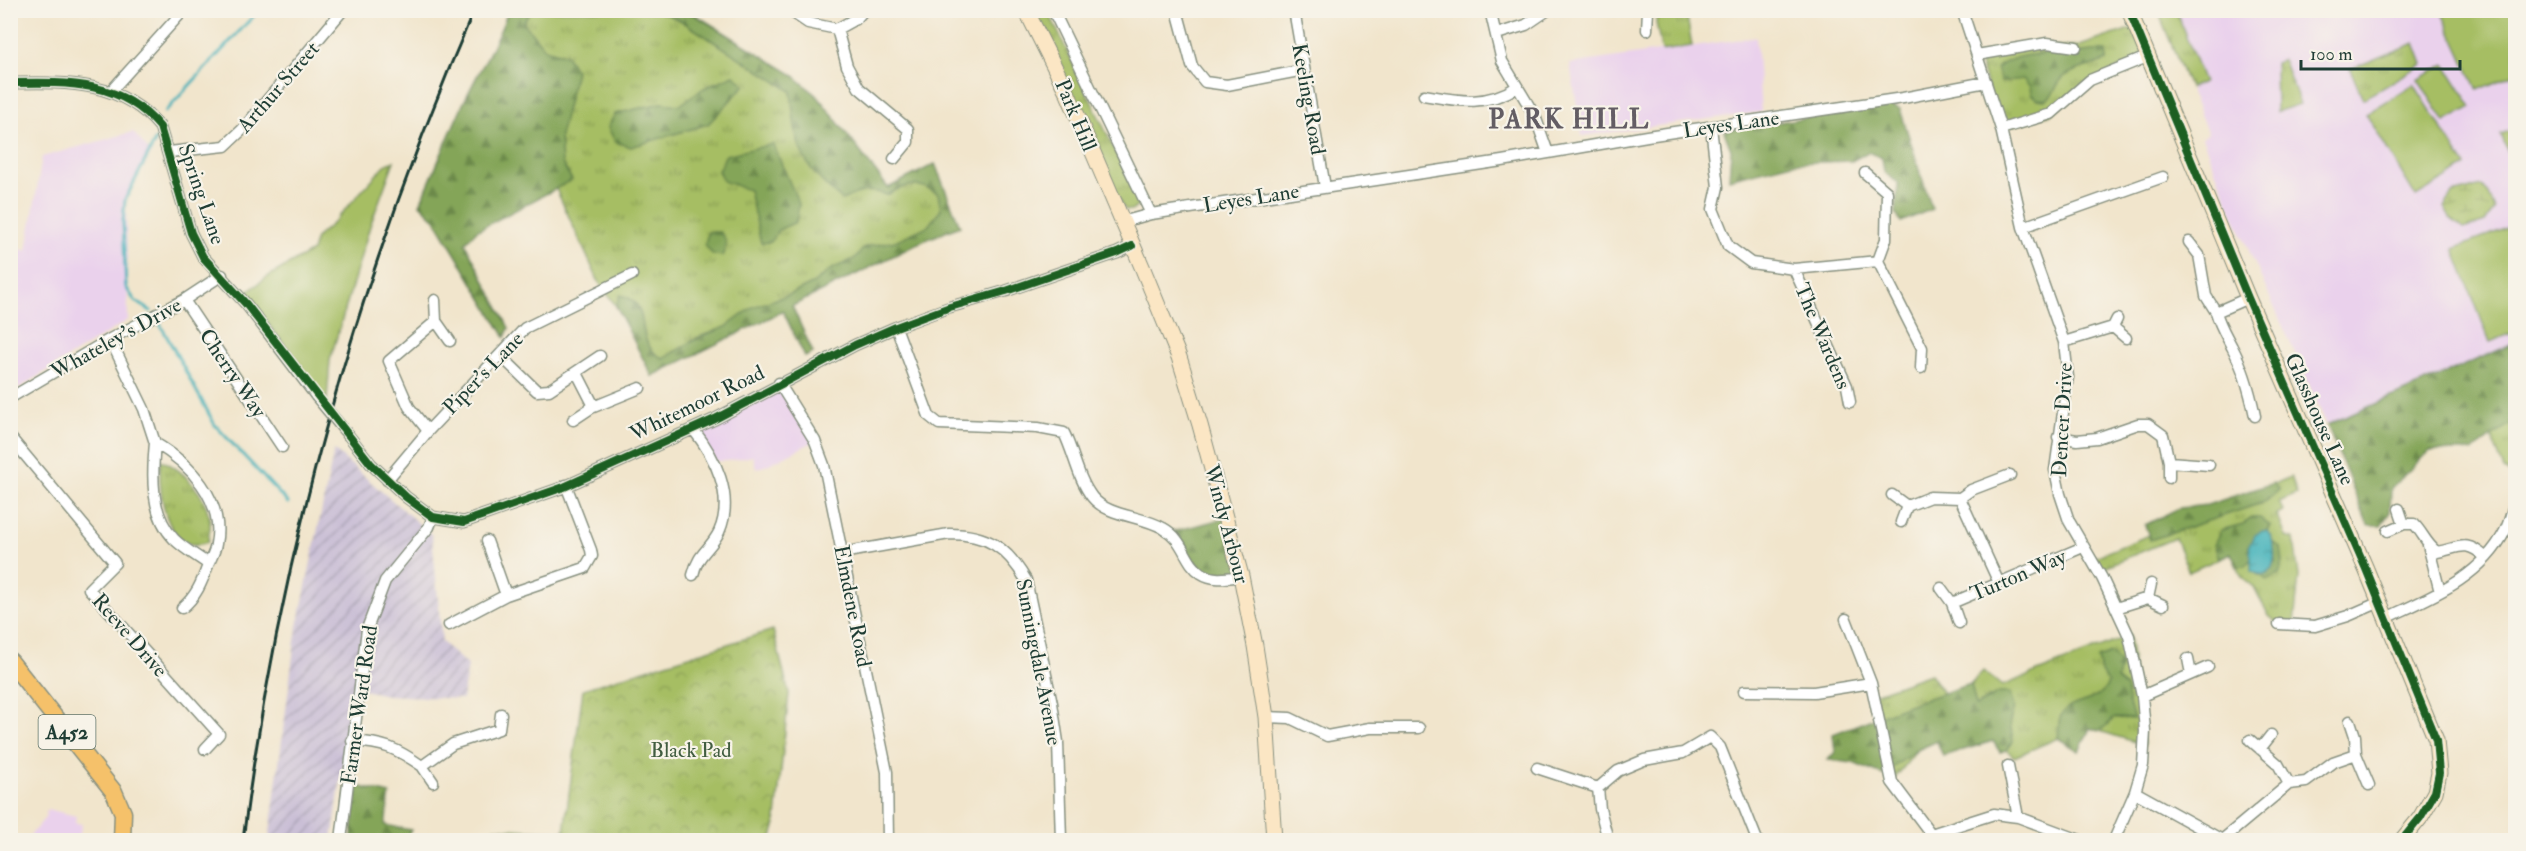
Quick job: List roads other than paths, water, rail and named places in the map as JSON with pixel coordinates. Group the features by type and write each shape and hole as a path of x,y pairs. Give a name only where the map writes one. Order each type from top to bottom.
{"main road":[{"name":"A452","path":"10,661 114,792 121,805 123,816 122,840"}],"street":[{"path":"110,92 184,10"},
{"name":"Arthur Street","path":"169,152 225,146 242,130 343,10"},
{"path":"789,10 808,23 837,29 857,18 864,10"},
{"name":"Park Hill","path":"1026,10 1068,94 1122,222"},
{"name":"Park Hill","path":"1053,10 1151,214"},
{"path":"1177,10 1192,66 1205,82 1227,85 1304,70"},
{"name":"Keeling Road","path":"1294,10 1325,187"},
{"path":"1490,10 1502,61 1535,116 1548,153"},
{"path":"1497,34 1526,25 1548,10"},
{"path":"1647,30 1648,10"},
{"path":"1962,10 2001,129 2051,114 2090,80 2147,57"},
{"name":"Glasshouse Lane","path":"2129,10 2248,298 2380,602 2436,740 2439,773 2435,792 2420,818 2402,840"},
{"path":"837,29 847,66 859,88 908,129 908,142 894,159"},
{"path":"1977,55 2047,43 2076,47"},
{"name":"Spring Lane","path":"10,82 76,84 110,92 134,102 149,114 160,127 191,233 203,257 222,275 316,396"},
{"name":"Leyes Lane","path":"1122,222 1151,214 1903,98 1986,82"},
{"path":"1424,95 1468,102 1502,96 1516,87"},
{"name":"The Wardens","path":"1711,127 1718,187 1713,209 1728,246 1751,263 1794,269 1878,261"},
{"name":"Dencer Drive","path":"2001,129 2023,227 2064,342 2068,377 2055,470 2060,494 2069,521 2129,636 2142,696 2145,731 2143,765 2135,792 2114,840"},
{"path":"1865,173 1887,192 1886,239 1878,261 1922,348 1921,368"},
{"path":"2023,227 2163,177"},
{"name":"Windy Arbour","path":"1122,222 1179,357 1241,576 1266,717 1274,840"},
{"path":"2189,242 2199,255 2206,296 2216,312 2221,329 2232,346 2248,383 2255,416"},
{"name":"Whitemoor Road","path":"316,396 387,480 433,517 464,522 566,485 693,429 779,383 896,327 950,307 1006,291 1117,253 1131,246"},
{"name":"The Wardens","path":"1794,269 1847,386 1850,402"},
{"name":"Whateley's Drive","path":"10,398 110,339 184,300 222,275"},
{"name":"Piper's Lane","path":"387,480 428,431 525,328 632,275"},
{"path":"2216,312 2248,298"},
{"name":"Cherry Way","path":"184,300 282,447"},
{"path":"435,300 436,321 450,341"},
{"path":"428,431 409,407 385,357 436,321"},
{"path":"2064,342 2115,323 2126,338"},
{"path":"896,327 929,416 939,424 1038,428 1064,433 1090,495 1100,506 1160,526 1171,532 1180,542 1193,567 1202,574 1216,579 1241,576"},
{"path":"110,339 144,409 155,443 153,489 165,527 173,538 208,564"},
{"path":"500,355 537,391 549,390 600,356"},
{"path":"577,373 594,406"},
{"name":"Elmdene Road","path":"779,383 815,441 824,465 887,772 888,840"},
{"path":"573,420 594,406 640,388"},
{"path":"2058,437 2077,440 2097,438 2150,418 2163,435 2169,462 2169,478"},
{"path":"693,429 713,461 722,481 726,500 719,532 700,556 693,575"},
{"name":"Reeve Drive","path":"10,437 115,563 89,589 219,734 205,749"},
{"path":"155,443 192,472 204,487 213,504 217,541 198,590 182,608"},
{"path":"2169,462 2209,465"},
{"path":"1901,522 1907,506 1930,497 1960,498 1971,490 2010,476"},
{"path":"449,625 506,595 585,568 590,563 591,550 566,485"},
{"path":"1892,495 1907,506"},
{"path":"1960,498 1999,583"},
{"path":"2386,618 2462,580 2478,566 2504,532 2516,500"},
{"path":"2399,509 2404,524"},
{"name":"Farmer Ward Road","path":"341,840 366,637 378,596 394,569 429,527 433,517"},
{"path":"2388,531 2404,524 2414,524 2422,532 2440,592"},
{"name":"Sunningdale Avenue","path":"842,553 949,534 966,534 988,541 1005,550 1016,562 1026,580 1052,703 1058,742 1061,840"},
{"path":"487,541 506,595"},
{"path":"2427,545 2437,552 2460,545 2470,546 2486,557"},
{"name":"Turton Way","path":"1952,603 2083,547"},
{"path":"2148,598 2151,584"},
{"name":"Turton Way","path":"1941,588 1952,603 1959,622"},
{"path":"2116,608 2148,598 2163,605"},
{"path":"2279,624 2314,626 2348,616 2380,602"},
{"path":"1846,619 1871,683 1892,782 1932,837 1994,814 2018,817 2080,840"},
{"path":"2188,659 2191,674"},
{"path":"2142,696 2208,667"},
{"path":"1744,691 1814,692 1871,683"},
{"path":"422,766 453,744 500,732 501,714"},
{"path":"1266,717 1290,718 1328,736 1370,728 1419,728"},
{"path":"2350,721 2355,736 2356,754 2369,785"},
{"path":"2260,749 2271,735"},
{"path":"1598,788 1618,771 1644,760 1683,753 1710,737 1720,747 1756,840"},
{"path":"2250,740 2278,764 2289,784"},
{"path":"352,741 376,742 388,746 422,766 433,782"},
{"path":"2135,792 2222,840 2289,784 2306,782 2333,762 2356,754"},
{"path":"2008,766 2018,817"},
{"path":"1537,768 1598,788"},
{"path":"1598,788 1600,809 1608,840"}],"water":[{"path":"2261,531 2267,531 2271,537 2274,562 2267,573 2260,574 2251,571 2249,545 2254,536"}],"waterway":[{"path":"165,112 259,10"},
{"path":"151,311 135,301 126,287 123,222 125,200 156,139"},
{"path":"159,322 215,425 288,503"}],"railway":[{"path":"243,840 278,627 329,417 394,211 474,10"}],"district":[{"name":"PARK HILL","path":"1569,119"}],"park label":[{"name":"Black Pad","path":"691,750"}]}
